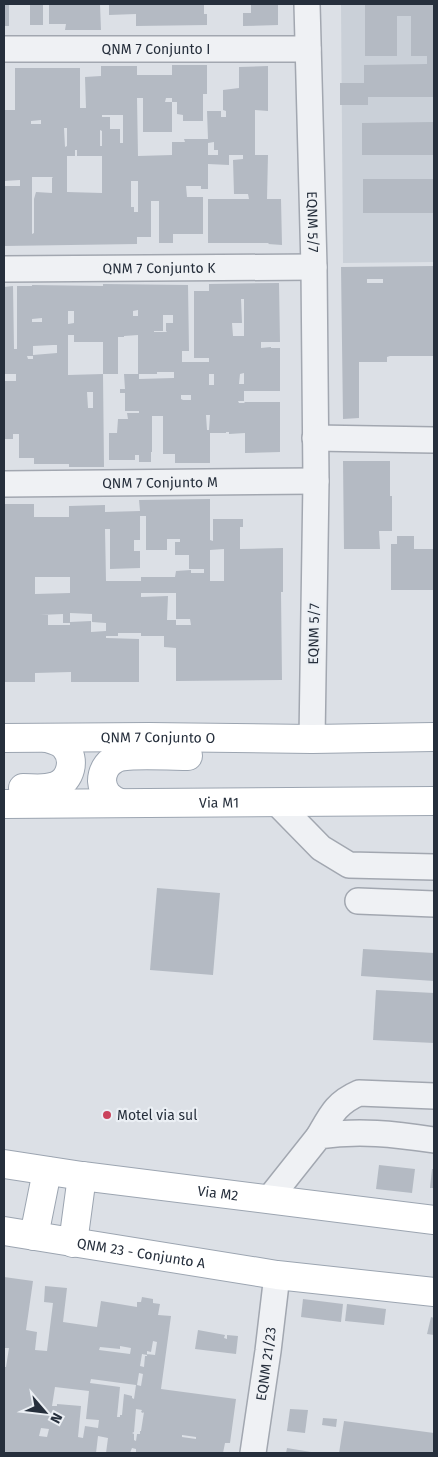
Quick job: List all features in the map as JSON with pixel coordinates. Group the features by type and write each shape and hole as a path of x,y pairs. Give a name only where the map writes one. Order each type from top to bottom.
{"main road":[{"path":"312,739 434,737"},
{"name":"QNM 7 Conjunto O","path":"4,738 312,739"},
{"path":"4,788 54,787 66,779 70,772 70,754 65,746 57,740 47,738"},
{"path":"120,803 112,800 106,794 102,785 102,776 109,762 122,756 301,754 388,738"},
{"name":"Via M1","path":"4,804 434,801"},
{"name":"Via M2","path":"4,1164 82,1176 434,1220"},
{"path":"34,1236 47,1171"},
{"path":"73,1243 82,1176"},
{"name":"QNM 23 - Conjunto A","path":"4,1231 277,1275"},
{"path":"277,1275 434,1292"}],"street":[{"name":"EQNM 5/7","path":"307,4 314,267 316,438 312,739"},
{"name":"QNM 7 Conjunto I","path":"4,49 308,49"},
{"name":"QNM 7 Conjunto K","path":"4,268 314,267"},
{"path":"316,438 434,440"},
{"name":"QNM 7 Conjunto M","path":"4,484 316,481"},
{"path":"276,802 321,848 349,865 434,866"},
{"path":"358,901 434,904"},
{"path":"269,1199 319,1136 334,1111 347,1098 359,1093 434,1096"},
{"path":"319,1136 345,1132 434,1140"},
{"name":"EQNM 21/23","path":"253,1453 277,1275"}],"shaded area":[{"path":"341,4 434,4 434,262 343,263"}],"building":[{"path":"4,4 9,4 9,26 4,26"},
{"path":"30,4 43,4 43,25 30,25"},
{"path":"49,4 100,4 101,30 65,30 66,24 49,24"},
{"path":"109,4 204,4 204,14 207,14 207,25 136,26 136,14 109,15"},
{"path":"251,4 278,4 278,25 243,26 243,13 251,13"},
{"path":"365,4 434,4 434,97 368,97 368,105 340,105 340,83 364,83 364,65 427,64 427,56 411,56 411,16 397,16 397,56 365,56"},
{"path":"172,65 207,65 207,94 203,94 203,121 183,121 183,115 177,114 177,102 172,102 172,132 143,132 143,98 137,98 138,156 172,155 172,142 185,142 184,139 208,139 207,111 221,111 221,117 226,117 226,111 223,110 223,90 239,88 239,67 268,66 268,111 255,110 255,155 268,155 267,199 281,199 282,245 269,243 208,243 208,199 249,199 248,194 234,194 233,160 243,159 243,155 229,155 229,165 208,164 208,189 201,189 201,186 186,186 187,197 203,197 203,234 173,234 173,243 159,243 159,201 151,201 151,237 137,237 137,244 4,246 4,186 20,186 20,180 4,181 4,110 15,110 15,68 80,68 80,108 86,108 85,77 101,76 101,66 137,66 137,75 172,75","holes":["166,98 172,98 172,102 165,102","102,115 123,115 123,143 120,143 120,129 110,129 110,117 102,117","41,120 41,124 31,124 31,121","64,128 67,128 67,146 65,147","100,130 102,131 102,146 100,146","214,142 214,150 218,150 218,155 208,155 208,143","75,150 77,150 77,156 102,156 102,193 67,192 67,156 75,156","32,177 53,177 52,193 36,192 34,199 34,233 32,234","131,181 138,181 138,212 134,212 134,207 131,207"]},
{"path":"434,122 434,155 362,155 362,123"},
{"path":"363,179 434,179 434,213 363,213"},
{"path":"434,266 434,356 390,356 387,357 387,362 359,362 359,418 343,419 341,267","holes":["367,279 383,279 383,283 367,283"]},
{"path":"279,283 280,342 261,342 261,348 280,348 280,391 244,391 244,401 238,401 239,403 280,402 280,452 245,453 245,433 210,433 210,463 175,463 175,454 163,454 163,416 152,416 151,462 139,462 139,455 135,455 135,460 109,460 109,433 117,433 118,419 128,419 127,413 139,413 139,411 125,411 125,393 120,393 120,389 125,389 124,374 138,374 138,335 118,337 118,374 103,374 104,467 34,464 34,458 19,458 19,434 13,434 13,439 4,439 4,381 16,381 16,374 4,374 4,287 13,286 14,349 17,349 17,286 188,285 189,351 182,351 182,362 209,362 209,358 194,358 194,291 209,291 209,284","holes":["241,299 244,299 244,336 233,336 232,323 242,323","138,310 138,316 133,316 133,311","68,311 74,311 74,323 68,324","163,315 173,315 173,323 166,323 167,332 154,332 163,331","42,318 42,322 32,322 32,319","68,335 74,335 74,342 103,342 103,374 68,375","57,345 57,353 33,355 33,346","27,356 33,356 33,359 28,359","174,372 174,378 139,379 139,374","244,373 244,384 239,384 240,374","209,374 214,374 214,385 209,385","87,392 93,392 93,408 88,408","181,395 191,395 191,400 183,400","206,415 210,415 209,430 207,430"]},
{"path":"343,461 390,461 392,531 379,531 380,549 344,549"},
{"path":"210,499 210,540 213,541 213,519 243,519 243,527 240,527 240,549 283,548 283,592 281,592 282,680 176,681 176,648 164,647 164,636 118,633 118,636 106,636 106,638 139,639 139,682 71,682 71,672 35,673 35,682 4,682 4,504 34,504 34,517 69,517 69,506 105,505 105,512 140,511 139,500","holes":["140,516 146,516 146,550 167,550 167,539 180,539 180,542 175,542 175,555 189,555 189,569 204,569 204,573 191,573 191,570 176,571 175,577 141,577 141,581 106,581 105,529 110,529 110,569 140,568 140,551 134,551 134,540 140,540","224,549 224,581 210,581 210,550","35,577 70,577 70,593 35,594","141,593 176,593 176,619 190,619 191,625 176,625 176,620 167,620 168,596 141,597","70,613 92,614 92,622 106,623 106,631 91,632 91,621 70,622","63,614 63,623 70,623 70,625 48,625 48,615 40,615"]},
{"path":"397,536 414,536 414,549 434,549 434,590 391,590 391,544 397,544"},
{"path":"157,888 220,893 213,975 150,970"},
{"path":"363,949 434,953 434,981 361,976"},
{"path":"376,990 434,993 434,1043 373,1040"},
{"path":"379,1165 415,1169 412,1193 376,1189"},
{"path":"432,1169 434,1169 434,1188 430,1188"},
{"path":"4,1277 33,1281 26,1330 37,1332 35,1350 47,1351 53,1303 44,1302 45,1286 67,1288 63,1322 97,1327 101,1301 137,1307 137,1302 141,1302 142,1297 153,1299 153,1303 160,1304 158,1315 171,1316 161,1389 236,1399 230,1443 225,1443 223,1453 136,1453 136,1449 132,1448 130,1453 106,1453 108,1438 98,1436 96,1453 4,1453 4,1367 6,1367 9,1348 4,1348","holes":["153,1341 157,1342 155,1355 147,1354 147,1351 151,1352","120,1346 131,1348 130,1354 99,1350 100,1347 120,1349","142,1354 147,1355 145,1356 144,1367 140,1366","139,1373 143,1374 141,1386 137,1385","91,1379 136,1385 134,1399 132,1396 124,1394 122,1415 117,1417 120,1387 90,1383","55,1387 89,1391 86,1419 99,1420 98,1428 85,1426 83,1438 78,1437 81,1406 57,1404 57,1406 52,1406","136,1409 142,1410 141,1412 144,1412 141,1431 140,1434 137,1434 136,1441 132,1433 134,1432","41,1428 49,1429 47,1437 39,1436","182,1435 196,1437 196,1439 182,1437"]},
{"path":"303,1299 343,1304 341,1322 301,1317"},
{"path":"347,1304 386,1309 384,1325 345,1321"},
{"path":"431,1317 434,1318 434,1335 427,1334"},
{"path":"198,1330 225,1335 224,1338 227,1339 227,1335 238,1336 236,1354 195,1349"},
{"path":"290,1409 308,1410 305,1433 287,1431"},
{"path":"323,1418 337,1419 336,1427 322,1425"},
{"path":"344,1421 434,1433 434,1453 339,1453"},
{"path":"287,1448 311,1452 311,1453 286,1453"}],"place":[{"name":"Motel via sul","path":"107,1115"}]}
